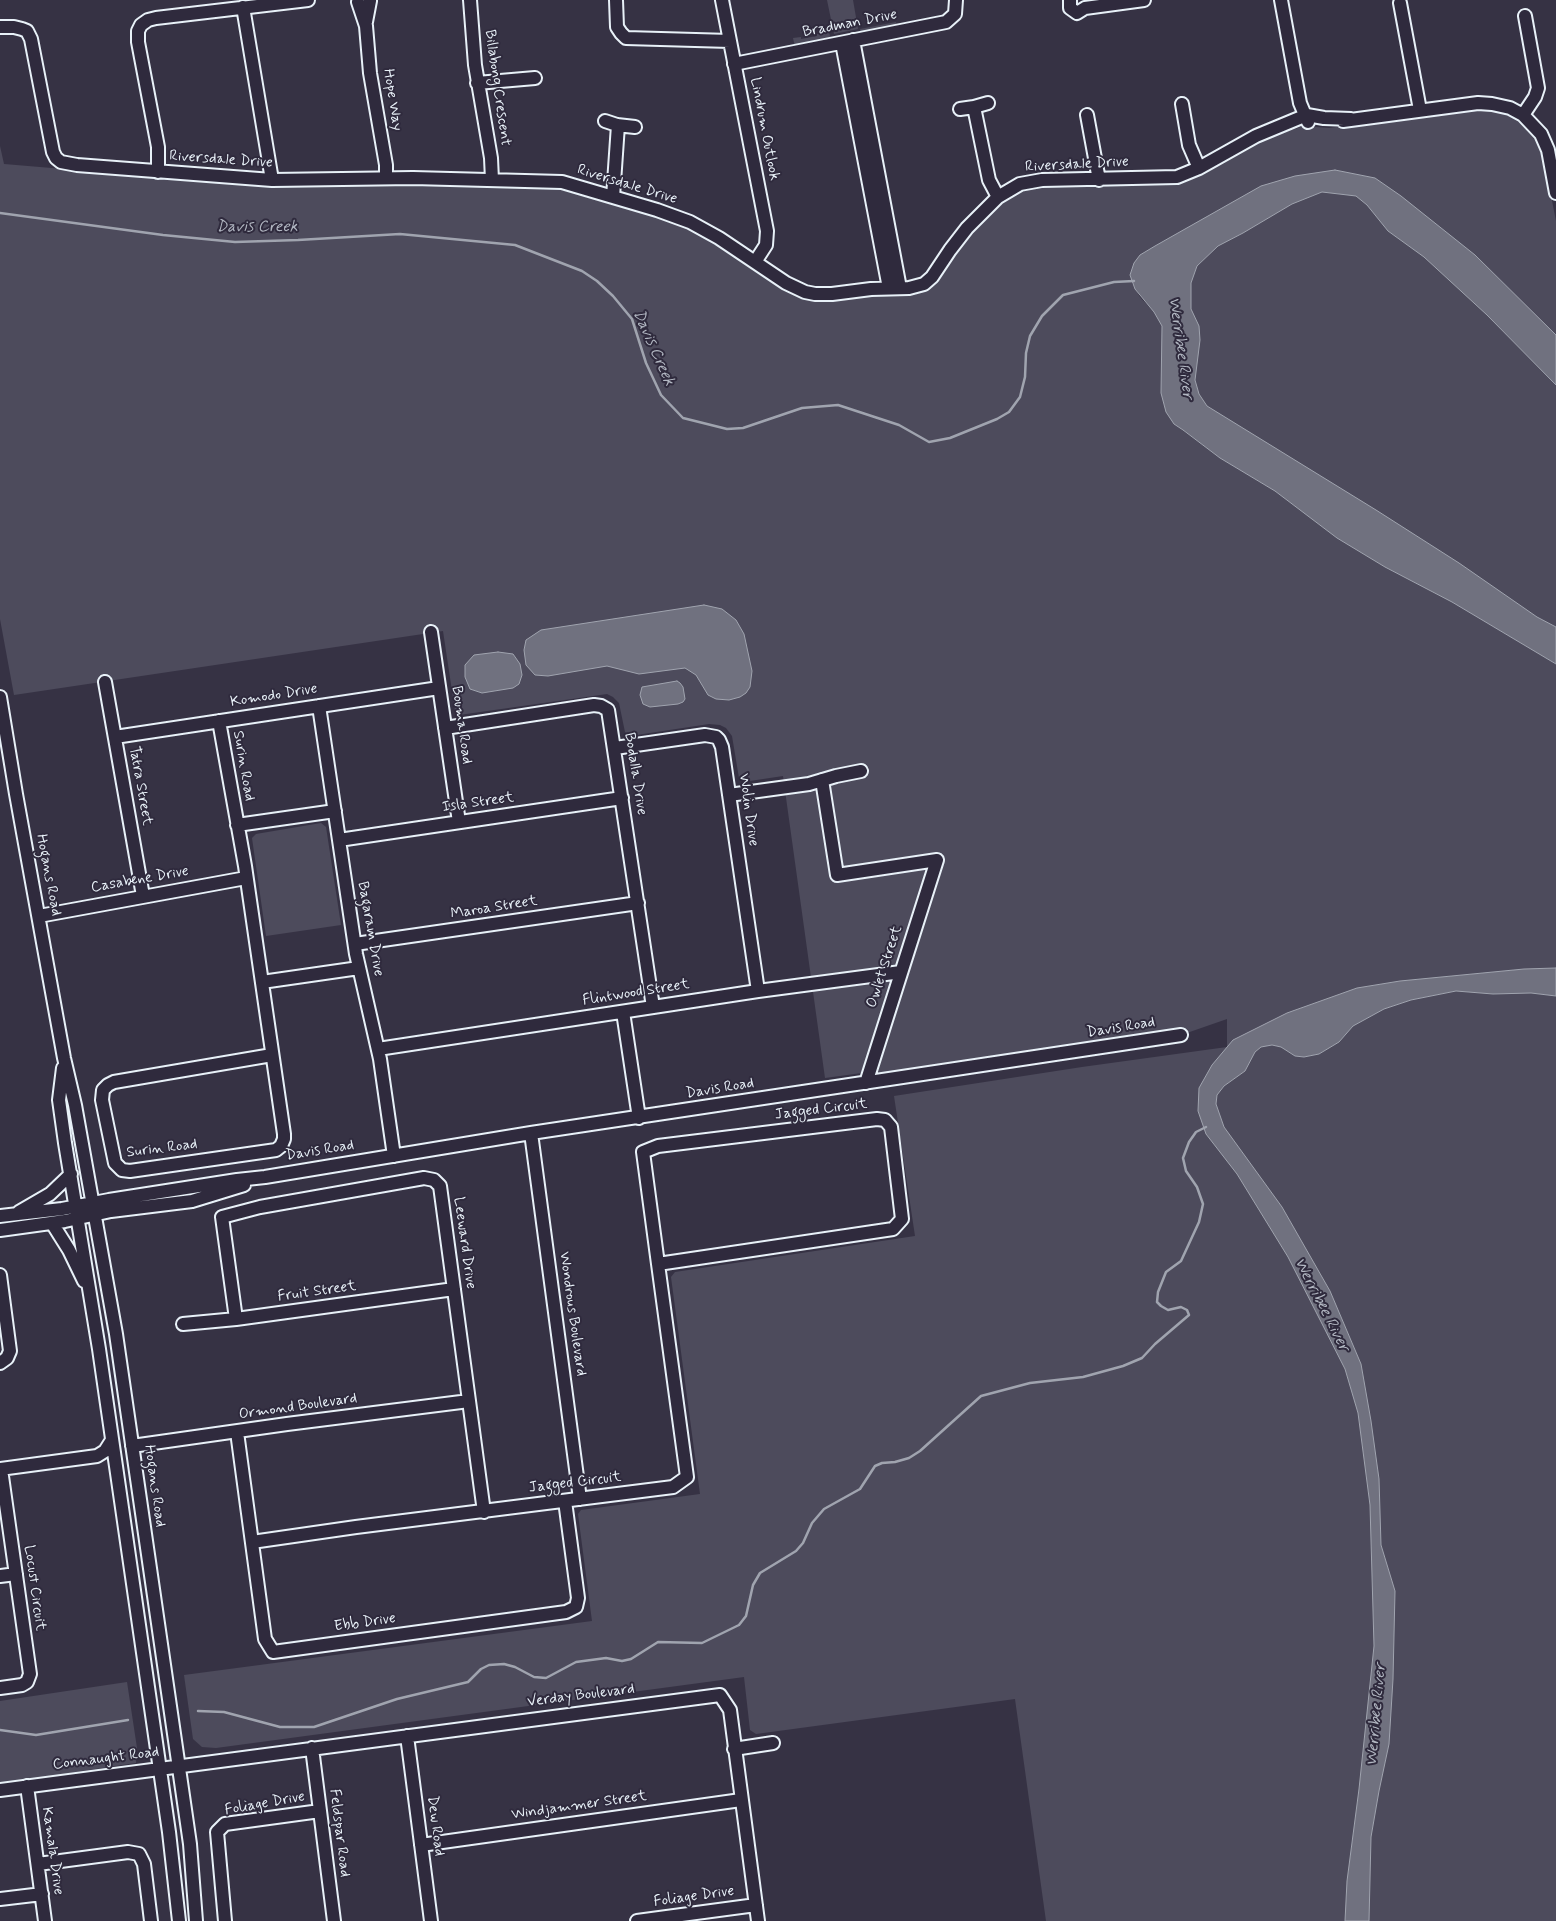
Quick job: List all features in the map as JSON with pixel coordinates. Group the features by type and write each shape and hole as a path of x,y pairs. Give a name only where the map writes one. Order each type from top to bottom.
{"street":[{"path":"158,172 160,155 138,42 140,28 145,22 156,18 308,0"},
{"name":"Billabong Crescent","path":"470,0 477,83 491,158 492,180"},
{"path":"616,0 618,26 626,38 730,40"},
{"name":"Lindrum Outlook","path":"722,0 767,237 765,248 755,262"},
{"name":"Bradman Drive","path":"734,64 946,22 955,14 956,0"},
{"path":"1070,0 1070,8 1077,13 1085,8 1144,0"},
{"path":"1281,0 1300,102 1307,118"},
{"path":"1289,0 1307,118"},
{"name":"Hope Way","path":"361,1 386,165 386,178"},
{"path":"1400,3 1420,110"},
{"path":"243,8 272,180"},
{"path":"1523,115 1535,97 1538,88 1525,16"},
{"name":"Riversdale Drive","path":"0,28 14,27 27,31 31,39 54,155 58,160 71,165 272,180 386,178 556,181 657,210 690,222 718,238 786,283 805,292 815,294 919,286 929,281 967,228 998,196 1013,187 1033,181 1172,178 1199,168 1270,130 1287,130 1307,118 1324,124 1478,103 1510,108 1523,115 1545,141 1556,193"},
{"path":"847,42 894,288"},
{"path":"477,83 535,78"},
{"path":"960,109 974,108 988,103"},
{"path":"1182,104 1189,145 1199,168"},
{"path":"974,108 989,180 998,196"},
{"path":"1088,115 1099,180"},
{"path":"613,197 612,123 635,127"},
{"name":"Bouma Road","path":"431,632 459,822"},
{"name":"Tatra Street","path":"105,682 143,896"},
{"name":"Komodo Drive","path":"114,737 439,688"},
{"name":"Hogans Road","path":"0,697 5,757 39,916 116,1334 190,1844 196,1921"},
{"name":"Bodalla Drive","path":"445,728 598,705 605,708 610,714 653,1007"},
{"name":"Bagaram Drive","path":"319,706 355,944 378,1049 394,1156"},
{"name":"Surin Road","path":"219,721 238,825 262,982 284,1134 283,1142 279,1148 130,1171 122,1170 115,1163 102,1100 103,1090 108,1085 114,1082 272,1055"},
{"name":"Wolin Drive","path":"615,748 705,735 716,737 722,747 758,991"},
{"path":"729,795 809,784 861,771"},
{"name":"Owlet Street","path":"822,780 837,875 936,860 866,1083"},
{"name":"Isla Street","path":"339,840 622,798"},
{"path":"238,825 334,811"},
{"name":"Casabene Drive","path":"39,916 246,878"},
{"name":"Maroa Street","path":"355,944 638,903"},
{"path":"262,982 359,968"},
{"name":"Flintwood Street","path":"378,1049 758,991 901,972"},
{"path":"622,1012 639,1118"},
{"name":"Davis Road","path":"0,1230 52,1223 93,1209 237,1180 532,1133 1181,1035"},
{"name":"Hogans Road","path":"64,1058 60,1100 117,1472 160,1769 179,1921"},
{"name":"Jagged Circuit","path":"252,1542 673,1487 687,1477 658,1264 643,1152 658,1146 877,1119 885,1120 891,1126 902,1219 893,1229 658,1264"},
{"name":"Wondrous Boulevard","path":"532,1133 580,1499"},
{"path":"14,1214 50,1194 71,1174"},
{"name":"Leeward Drive","path":"236,1319 222,1217 260,1207 424,1178 434,1180 440,1186 484,1512"},
{"name":"Davis Road","path":"0,1216 77,1213"},
{"path":"52,1223 69,1250 88,1290"},
{"path":"0,1275 10,1347 4,1360"},
{"name":"Fruit Street","path":"183,1324 236,1319 454,1289"},
{"name":"Ormond Boulevard","path":"132,1446 469,1401"},
{"name":"Ebb Drive","path":"237,1432 265,1640 273,1652 566,1612 576,1607 578,1598 565,1501"},
{"path":"1,1469 97,1456 106,1451 112,1440"},
{"path":"97,1456 117,1472"},
{"name":"Locust Circuit","path":"0,1688 22,1685 28,1682 30,1676 1,1469"},
{"path":"0,1576 16,1574"},
{"name":"Verday Boulevard","path":"217,1761 720,1694 730,1710 758,1921"},
{"name":"Dew Road","path":"407,1736 431,1921"},
{"path":"734,1749 774,1744"},
{"name":"Feldspar Road","path":"312,1748 334,1921"},
{"name":"Connaught Road","path":"0,1790 217,1761"},
{"name":"Kamala Drive","path":"27,1786 45,1921"},
{"name":"Windjammer Street","path":"421,1845 741,1800"},
{"name":"Foliage Drive","path":"225,1921 217,1832 225,1824 320,1810"},
{"path":"38,1864 128,1852 139,1854 144,1864 151,1921"},
{"path":"0,1900 42,1894"},
{"name":"Foliage Drive","path":"643,1921 756,1905"}],"shaded area":[{"path":"827,0 853,0 858,29 834,34"},
{"path":"896,22 897,27 861,34 860,29"},
{"path":"829,32 831,40 795,47 793,38 801,37 801,39"},
{"path":"1478,108 1498,110 1515,116 1531,130 1541,145 1556,221 1556,335 1475,255 1375,178 1186,229 1155,246 1131,281 1140,297 1154,312 1162,326 1162,344 1174,424 1220,458 1275,491 1337,538 1385,567 1452,602 1556,664 1556,968 1524,969 1400,981 1357,988 1287,1013 1233,1040 1206,1134 1237,1174 1288,1257 1345,1369 1358,1413 1370,1505 1374,1646 1347,1881 1345,1921 1046,1921 1015,1699 756,1734 750,1730 744,1677 216,1748 202,1747 193,1739 184,1675 592,1621 578,1514 581,1510 700,1494 671,1277 675,1272 915,1236 894,1096 1227,1047 1227,1019 1181,1035 866,1083 869,1072 825,1078 783,776 743,782 739,778 732,736 726,728 720,725 709,724 630,736 625,732 619,703 607,694 459,715 455,711 443,631 14,695 0,619 0,146 4,164 123,174 555,186 676,222 702,234 786,289 863,296 909,295 929,288 965,239 1006,198 1018,190 1044,186 1172,184 1202,174 1261,140 1304,126 1329,128"},
{"path":"1322,192 1356,196 1367,205 1388,231 1424,257 1487,315 1556,385 1556,627 1537,617 1207,406 1199,394 1195,380 1196,363 1191,309 1191,283 1197,266 1218,246 1292,204"},
{"path":"321,823 326,827 341,925 266,936 252,838 256,834"},
{"path":"1456,991 1493,994 1531,993 1556,996 1556,1921 1369,1921 1371,1837 1389,1744 1395,1591 1381,1545 1379,1479 1361,1364 1330,1291 1282,1207 1224,1127 1216,1104 1217,1095 1224,1086 1245,1071 1255,1052 1261,1047 1271,1045 1281,1047 1295,1056 1304,1057 1319,1054 1339,1042 1353,1026 1384,1009 1411,1000"},
{"path":"127,1682 137,1748 136,1763 32,1780 0,1783 0,1701"}],"water":[{"name":"Werribee River","path":"1335,170 1375,178 1401,196 1475,255 1556,335 1556,385 1487,315 1424,257 1388,231 1367,205 1356,196 1322,192 1292,204 1218,246 1197,266 1191,283 1191,309 1199,326 1200,340 1195,380 1199,394 1207,406 1376,510 1459,563 1537,617 1556,627 1556,664 1452,602 1385,567 1337,538 1275,491 1220,458 1174,424 1166,412 1161,393 1162,326 1154,312 1135,289 1130,275 1134,263 1140,255 1261,186 1295,176"},
{"path":"704,605 722,609 736,620 744,634 752,671 750,687 740,697 729,700 716,699 708,695 696,675 685,668 639,674 607,666 548,676 535,675 526,665 524,650 526,640 541,630"},
{"path":"498,652 513,654 520,664 522,675 519,684 513,688 482,693 470,689 465,677 465,665 474,655"},
{"path":"677,681 683,687 685,699 683,702 650,707 643,704 640,695 642,687"},
{"name":"Werribee River","path":"1556,968 1556,996 1531,993 1493,994 1456,991 1411,1000 1384,1009 1353,1026 1339,1042 1319,1054 1304,1057 1295,1056 1281,1047 1272,1045 1261,1047 1255,1052 1245,1071 1224,1086 1217,1095 1216,1104 1224,1127 1282,1207 1330,1291 1361,1364 1371,1421 1379,1479 1381,1545 1395,1591 1393,1679 1389,1744 1371,1837 1369,1921 1345,1921 1347,1881 1374,1646 1370,1505 1358,1413 1345,1369 1288,1257 1237,1174 1206,1134 1198,1111 1199,1088 1212,1065 1233,1040 1287,1013 1357,988 1400,981 1524,969"}],"waterway":[{"name":"Davis Creek","path":"0,213 163,235 235,242 400,234 515,245 582,271 597,281 613,296 632,319 646,363 661,395 683,418 727,429 743,428 802,408 838,405 899,425 929,442 950,438 997,419 1009,412 1020,397 1025,377 1026,353 1030,336 1042,316 1063,295 1114,282 1134,281"},
{"path":"198,1711 224,1712 280,1727 314,1727 397,1699 468,1682 481,1669 489,1665 504,1664 515,1667 534,1677 546,1678 576,1662 606,1658 622,1661 631,1659 658,1642 702,1643 739,1625 746,1616 753,1585 760,1573 796,1551 803,1543 812,1523 824,1509 860,1489 875,1466 909,1458 920,1451 981,1396 1030,1383 1083,1377 1123,1366 1142,1358 1155,1344 1189,1315 1187,1310 1181,1307 1168,1310 1157,1302 1158,1292 1166,1272 1181,1261 1199,1222 1203,1204 1197,1187 1186,1171 1183,1158 1189,1142 1196,1132 1206,1127"},
{"path":"0,1730 36,1735 128,1720"}]}
